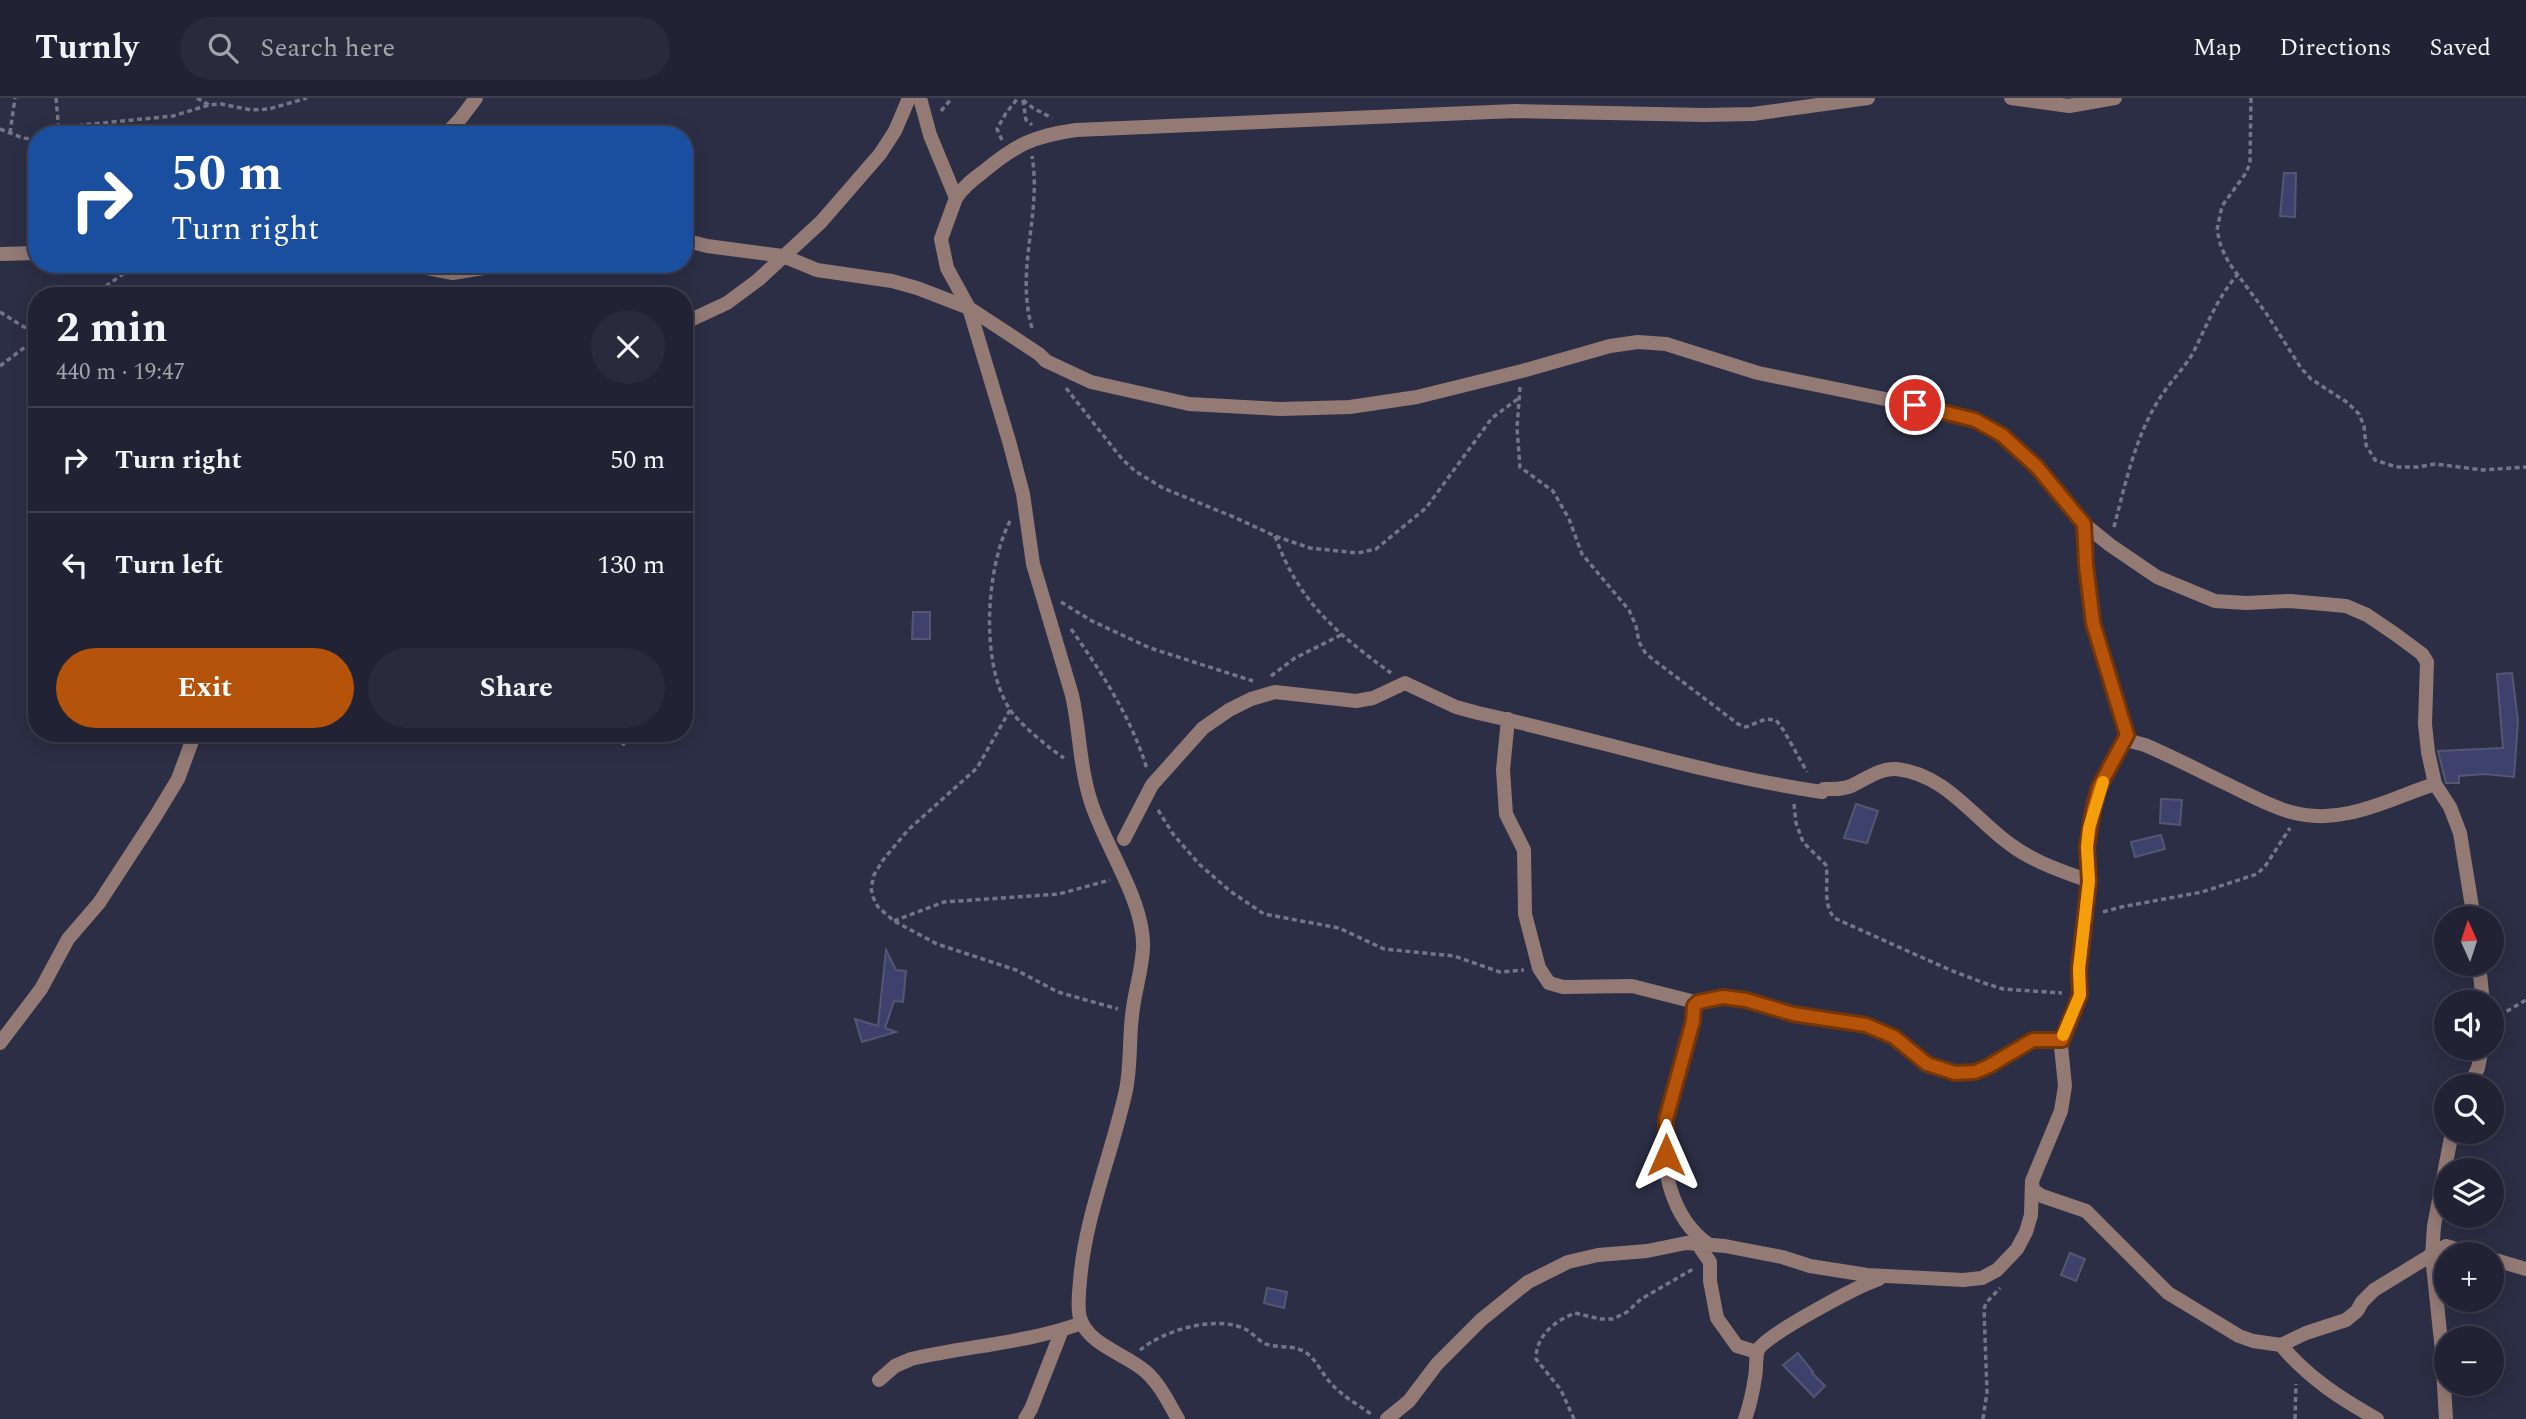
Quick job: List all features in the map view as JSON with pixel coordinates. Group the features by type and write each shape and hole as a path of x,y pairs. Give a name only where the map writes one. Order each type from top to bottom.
{"street":[{"path":"453,126 476,98"},
{"path":"693,319 727,303 758,280 821,222 880,154 895,131 909,98"},
{"path":"920,98 930,135 956,198"},
{"path":"1178,1419 1152,1377 1101,1343 1082,1323 1079,1296 1086,1241 1126,1089 1132,1014 1143,947 1138,909 1091,803 1081,770 1077,716 1034,564 1023,494 969,308 947,268 942,239 956,198 963,186 1007,151 1044,136 1076,130 1516,111 1753,114 1868,98"},
{"path":"2011,98 2069,106 2115,98"},
{"path":"693,242 783,256 817,270 892,281 969,308 1043,358 1091,382 1189,404 1281,410 1350,407 1417,397 1522,372 1610,346 1651,342 1666,344 1758,373 1975,420 2002,435 2037,467 2084,524 2157,577 2215,601 2290,601 2346,606 2367,615 2422,654 2428,670 2425,724 2435,784 2450,807 2460,834 2472,906"},
{"path":"0,254 28,253"},
{"path":"1387,1419 1409,1401 1437,1364 1481,1320 1528,1282 1568,1262 1598,1255 1647,1251 1677,1243 1708,1244 1782,1257 1810,1266 1886,1276 1963,1280 1990,1274 2008,1259 2026,1232 2031,1215 2032,1181 2061,1111 2065,1086 2061,1046 2080,995 2079,969 2089,881 2087,847 2093,810 2099,787 2126,740 2123,716 2093,623 2084,524"},
{"path":"1124,839 1152,785 1203,728 1229,710 1251,699 1275,692 1356,701 1373,698 1405,683 1456,707 1719,773 1793,788 1822,792 1824,789 1849,787 1884,770 1899,770 1944,788 2024,854 2089,881"},
{"path":"1508,719 1503,769 1506,814 1524,850 1525,914 1539,968 1549,983 1563,987 1632,986 1698,1002 1723,997 1736,998 1793,1014 1866,1025 1894,1037 1927,1064 1955,1073 1975,1072 2033,1040 2062,1040"},
{"path":"2126,740 2145,745 2280,810 2301,815 2347,814 2382,805 2435,784"},
{"path":"0,1042 41,989 68,939 99,903 155,817 178,779 192,742"},
{"path":"1698,1002 1694,1006 1693,1021 1666,1119 1665,1137 1669,1180 1674,1200 1693,1234 1708,1244"},
{"path":"2446,1419 2432,1256 2434,1226 2450,1144"},
{"path":"2032,1181 2033,1190 2042,1196 2085,1211 2168,1293 2239,1336 2253,1341 2281,1345 2306,1333 2346,1320 2374,1290 2432,1256"},
{"path":"1708,1244 1701,1250 1710,1262 1710,1281 1717,1318 1737,1346 1757,1352"},
{"path":"2504,1263 2526,1269"},
{"path":"1745,1419 1756,1375 1757,1352 1761,1345 1861,1284 1886,1276"},
{"path":"879,1380 895,1366 911,1359 1062,1330 1082,1323"},
{"path":"1025,1419 1062,1330"},
{"path":"2281,1345 2296,1364 2343,1400 2377,1419"}],"path":[{"path":"10,133 15,98"},
{"path":"56,98 57,126"},
{"path":"197,98 209,105"},
{"path":"80,126 173,116 209,105 221,104 251,110 269,108 307,98"},
{"path":"2251,98 2250,163 2246,173 2221,206 2217,230 2229,263 2301,368 2311,379 2348,402 2359,414 2364,426 2366,445 2375,460 2396,467 2440,464 2483,470 2526,467"},
{"path":"1021,99 1076,130"},
{"path":"1021,99 1026,120 1044,136 1030,147 1034,168 1034,209 1025,263 1029,319 1043,358 1101,435 1135,471 1163,488 1236,517 1275,536 1310,548 1338,553 1377,549 1426,508 1492,418 1518,398"},
{"path":"1007,151 998,129 1006,113 1021,99"},
{"path":"0,129 28,140"},
{"path":"105,287 124,273"},
{"path":"2110,545 2129,472 2150,415 2191,356 2216,303 2238,274"},
{"path":"0,312 28,331"},
{"path":"0,366 28,344"},
{"path":"1522,372 1517,428 1520,467 1553,491 1569,519 1582,554 1629,610 1639,642 1646,654 1738,724 1746,727 1770,719 1776,720 1811,780 1822,792"},
{"path":"1023,494 1000,540 992,579 990,616 993,658 999,688 1010,710 1051,749 1081,770"},
{"path":"1275,536 1283,559 1311,606 1341,635 1405,683"},
{"path":"1054,597 1092,621 1150,648 1262,684 1295,658 1341,635"},
{"path":"1065,620 1116,698 1137,737 1157,808 1173,834 1230,891 1264,914 1339,928 1384,949 1454,956 1493,971 1511,972 1539,968"},
{"path":"1010,710 977,768 908,830 883,860 874,875 871,888 873,897 878,907 894,921 937,944 1016,970 1058,992 1132,1014"},
{"path":"621,742 625,745"},
{"path":"1793,788 1798,832 1802,842 1826,865 1828,907 1834,918 1950,970 2003,989 2080,995"},
{"path":"2084,918 2121,907 2202,892 2256,874 2266,866 2288,830 2301,815"},
{"path":"894,921 944,902 1059,894 1122,876"},
{"path":"2504,1013 2526,1000"},
{"path":"1574,1419 1562,1390 1536,1359 1538,1342 1547,1330 1576,1313 1613,1319 1628,1312 1641,1299 1710,1262"},
{"path":"1983,1419 1987,1392 1984,1309 1986,1303 2005,1283"},
{"path":"1133,1363 1133,1355 1157,1339 1199,1326 1228,1324 1247,1330 1270,1346 1286,1346 1305,1352 1330,1383 1379,1419"},
{"path":"2295,1419 2296,1364"}],"building":[{"path":"2284,173 2296,173 2295,217 2280,216"},
{"path":"913,612 930,612 930,639 912,639"},
{"path":"2512,673 2518,721 2514,777 2485,774 2459,776 2459,783 2446,783 2438,751 2503,748 2497,674"},
{"path":"2161,799 2182,800 2180,825 2160,823"},
{"path":"1856,804 1878,811 1867,843 1844,838"},
{"path":"2161,835 2165,849 2135,857 2131,842"},
{"path":"886,950 896,970 906,971 903,1002 894,1001 885,1028 896,1032 862,1042 855,1019 878,1026"},
{"path":"2070,1253 2085,1259 2076,1281 2061,1275"},
{"path":"1267,1288 1287,1292 1284,1308 1264,1303"},
{"path":"1798,1353 1825,1386 1814,1397 1783,1365"}],"slow traffic":[{"path":"2063,1035 2080,995 2079,969 2089,881 2089,828 2099,787 2103,782"}],"route":[{"path":"1666,1155 1666,1119 1693,1021 1694,1006 1698,1002 1723,997 1736,998 1793,1014 1855,1022 1894,1037 1927,1064 1955,1073 1968,1073 1989,1066 2033,1040 2062,1040 2080,995 2079,969 2089,881 2089,828 2099,787 2127,735 2093,623 2084,524 2037,467 2002,435 1975,420 1915,405"}]}
